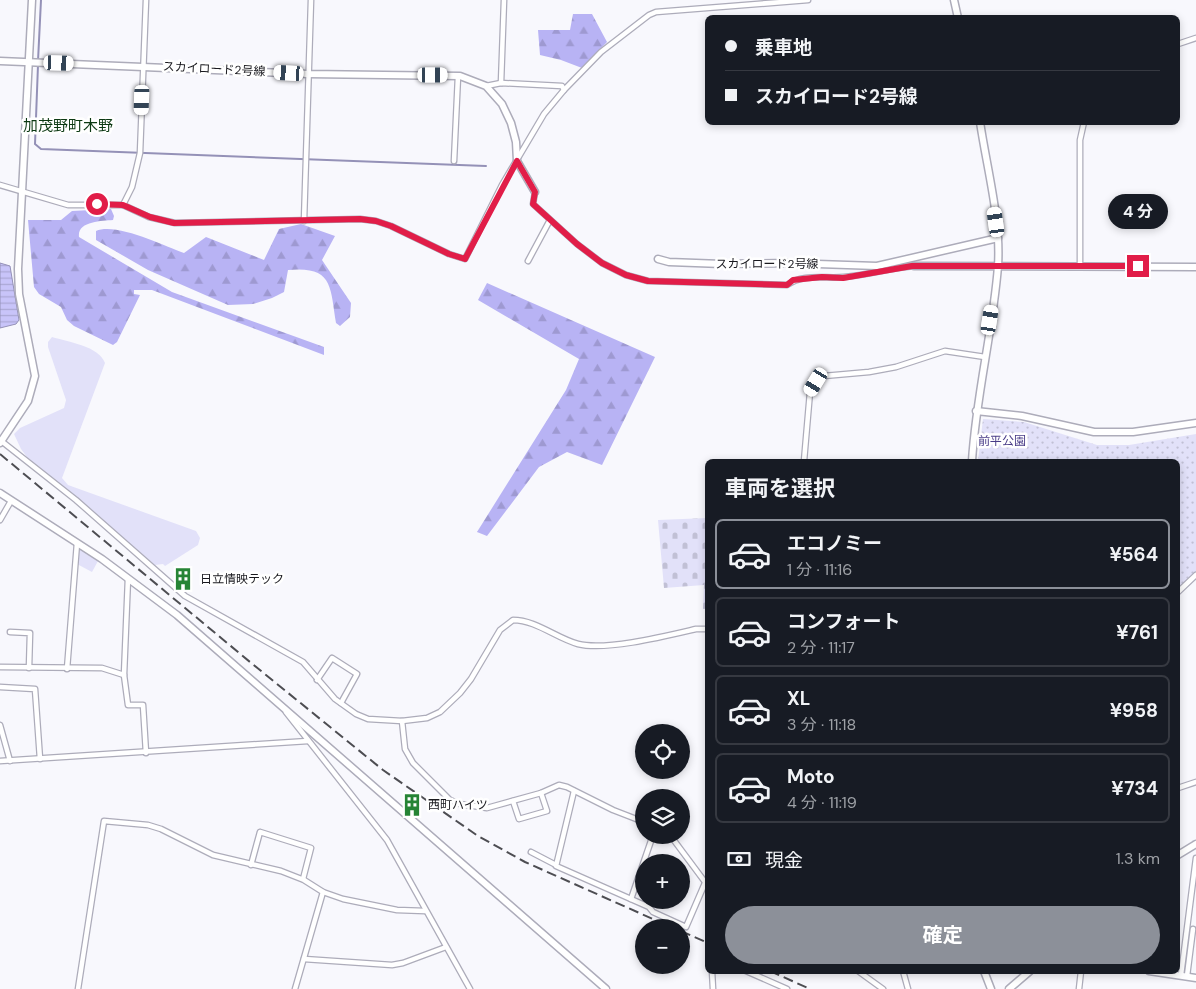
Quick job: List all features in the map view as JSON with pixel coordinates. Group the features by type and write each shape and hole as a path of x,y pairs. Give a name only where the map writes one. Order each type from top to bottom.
{"street":[{"path":"32,0 36,62 23,192 19,249 19,294 35,376 28,401 1,442 76,500 185,596 302,662 316,680 341,703 356,714 368,719 402,722 427,718 440,712 471,679 500,630 513,620 526,621 576,643 589,646 613,645 696,628 705,628"},
{"path":"123,205 132,187 140,152 146,0"},
{"path":"304,221 311,0"},
{"path":"501,83 504,0"},
{"path":"0,185 68,204 123,205 150,217 174,223 360,219 376,221 465,259 544,114 564,90 601,52 649,15 656,12 808,0"},
{"path":"954,0 957,15"},
{"path":"1180,43 1196,38"},
{"name":"スカイロード2号線","path":"0,61 308,74 458,76 486,86 502,104 512,123 517,161 535,192"},
{"path":"454,161 458,76"},
{"path":"486,86 501,83 562,86 564,90"},
{"path":"972,459 976,411 998,265 998,238 980,125"},
{"path":"1080,266 1080,140 1083,125"},
{"path":"535,192 533,204 602,263 626,275 648,281 787,285 793,280 822,277 843,278 914,266 1196,267"},
{"path":"528,261 550,220"},
{"name":"スカイロード2号線","path":"658,259 668,262 722,264 788,263 877,266 998,238"},
{"path":"804,459 810,392 816,382 824,376 887,369 945,351 984,357"},
{"path":"976,411 1022,416 1094,432 1133,432 1196,423"},
{"path":"0,493 128,578 177,615 276,699 606,989"},
{"path":"0,520 11,501"},
{"path":"67,669 76,543"},
{"path":"1180,590 1196,575"},
{"path":"128,578 124,675 128,705 143,705 146,752"},
{"path":"10,632 30,633 29,668"},
{"path":"316,680 332,658 357,674 341,703"},
{"path":"0,667 102,668 124,675"},
{"path":"0,687 35,689 40,760"},
{"path":"276,699 386,840 470,989"},
{"path":"402,722 406,749 413,764 450,800 468,807 480,808 541,793 559,785 635,818"},
{"path":"0,726 10,762"},
{"path":"0,762 308,741"},
{"path":"1180,787 1196,782"},
{"path":"556,865 574,791"},
{"path":"513,801 519,819 546,811 541,793"},
{"path":"78,989 104,820 148,825 162,829 213,855 281,871 303,879 323,892 343,899 397,910 426,911"},
{"path":"252,865 260,832 311,848 303,879"},
{"path":"631,899 650,844"},
{"path":"676,844 705,884"},
{"path":"1180,854 1194,847"},
{"path":"530,852 649,907 653,912 686,927 705,887"},
{"path":"1184,976 1184,952 1196,858"},
{"path":"295,989 323,892"},
{"path":"1184,976 1194,943 1193,929"},
{"path":"304,959 392,965 403,963 446,947"},
{"path":"712,974 713,989"},
{"path":"753,974 787,989"},
{"path":"862,974 883,989"},
{"path":"904,974 908,989"},
{"path":"985,974 991,989"},
{"path":"1009,989 1026,974"},
{"path":"1079,989 1081,974"},
{"path":"1170,974 1196,978"}],"green space":[{"path":"573,14 592,14 607,42 582,68 540,55 538,30 570,30"},
{"path":"111,209 114,216 113,220 86,225 79,232 79,237 172,292 324,347 324,355 152,290 134,290 134,294 140,295 117,342 113,345 74,326 67,320 61,307 39,294 34,287 28,220 61,220 72,211"},
{"path":"301,224 335,236 322,260 351,303 350,317 340,326 336,323 327,281 314,271 288,270 284,292 253,304 228,305 148,270 96,240 96,231 105,229 115,230 140,236 184,253 206,237 264,260 279,229"},
{"path":"487,283 655,357 602,465 567,452 539,467 487,536 477,532 566,390 579,359 478,300"},
{"path":"52,337 90,349 102,357 105,363 62,478 68,485 196,531 200,538 198,545 165,566 163,564 155,565 30,461 21,449 14,434 20,428 64,408 66,400 48,347 48,342"},
{"name":"前平公園","path":"983,419 1024,422 1097,445 1129,445 1196,434 1196,575 1180,590 1180,459 978,459"},
{"path":"705,518 705,609 703,609 704,585 664,588 658,520"},
{"path":"80,549 98,561 92,572 77,564"}],"shaded area":[{"path":"0,263 10,266 19,320 16,324 0,328"}],"waterway":[{"path":"38,61 41,0"},
{"path":"38,65 35,144 41,149 486,166"}],"railway":[{"path":"0,454 383,770 478,836 525,862 653,919"},
{"path":"690,935 705,942"},
{"path":"777,974 810,989"}],"place":[{"name":"日立情映テック","path":"183,579"},
{"name":"西町ハイツ","path":"412,805"}],"district":[{"name":"加茂野町木野","path":"68,126"}],"route":[{"path":"97,204 123,205 150,217 174,223 360,219 376,221 391,226 449,254 465,259 502,185 517,161 532,183 535,192 533,204 542,214 602,263 626,275 648,281 713,285 787,285 793,280 822,277 843,278 912,266 1138,266"}]}
